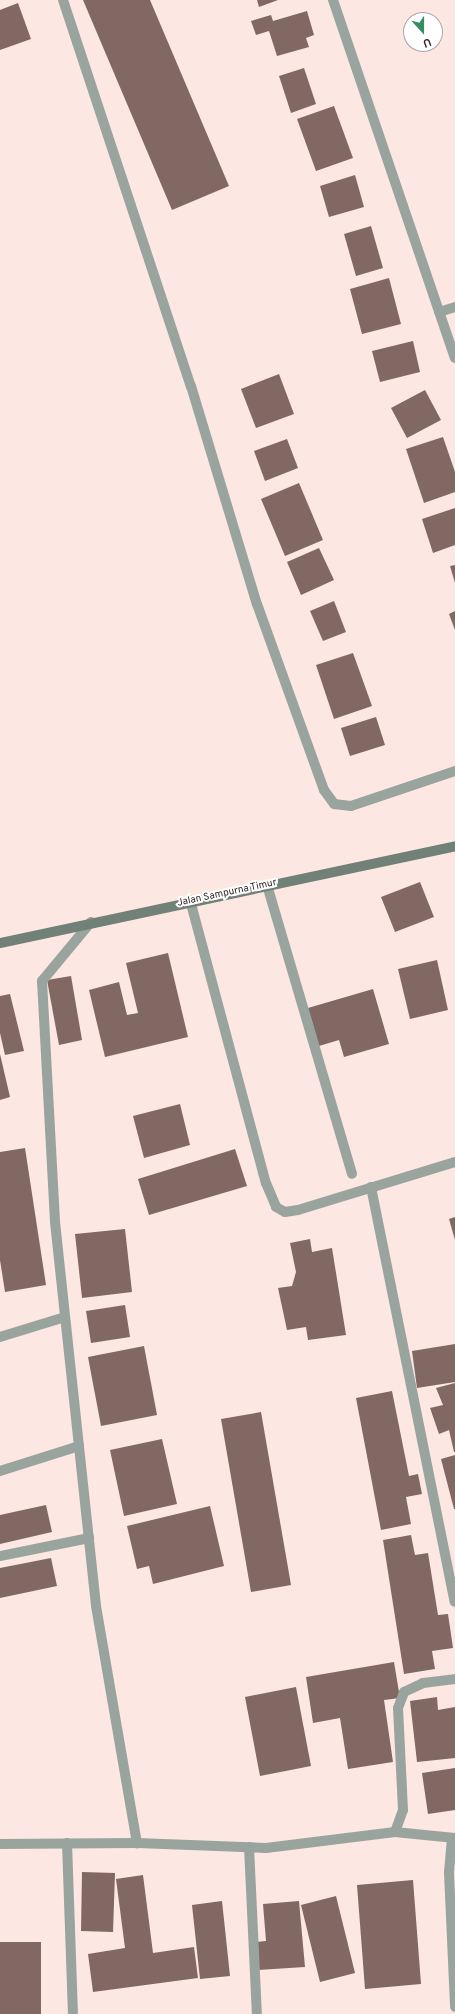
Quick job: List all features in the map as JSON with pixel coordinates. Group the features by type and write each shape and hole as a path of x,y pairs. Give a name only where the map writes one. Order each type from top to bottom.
{"street":[{"path":"63,0 191,386 257,604 324,790 334,804 351,806 455,771"},
{"path":"333,0 455,358"},
{"path":"440,312 455,307"},
{"name":"Jalan Sampurna Timur","path":"0,943 190,900 455,846"},
{"path":"267,885 352,1174"},
{"path":"190,900 266,1183 276,1207 285,1212 298,1210 455,1162"},
{"path":"91,922 42,981 55,1222 96,1606 138,1843"},
{"path":"371,1188 455,1602"},
{"path":"0,1337 65,1317"},
{"path":"0,1471 79,1446"},
{"path":"0,1556 89,1538"},
{"path":"395,1832 403,1810 398,1708 404,1692 422,1683 455,1679"},
{"path":"0,1844 138,1843 249,1847 395,1832 453,1838 449,1873 455,2007"},
{"path":"67,1843 73,2013"},
{"path":"249,1847 257,2014"}],"building":[{"path":"83,0 150,0 229,186 172,210"},
{"path":"257,0 278,0 259,7"},
{"path":"18,3 31,39 0,50 0,10"},
{"path":"307,11 314,35 306,38 309,47 277,56 269,31 256,35 251,21 271,15 273,21"},
{"path":"304,68 316,104 291,113 279,76"},
{"path":"334,106 353,158 316,171 297,119"},
{"path":"355,175 364,207 329,217 320,186"},
{"path":"371,226 383,268 356,276 344,234"},
{"path":"389,278 401,324 362,334 350,289"},
{"path":"413,341 420,372 380,382 372,351"},
{"path":"279,374 294,414 256,428 241,389"},
{"path":"425,390 441,420 407,438 391,408"},
{"path":"443,437 455,472 455,492 424,503 406,449"},
{"path":"287,439 298,468 265,481 254,451"},
{"path":"299,483 323,540 285,556 261,499"},
{"path":"455,508 455,545 433,553 422,519"},
{"path":"319,548 334,580 301,595 287,562"},
{"path":"455,565 455,583 450,566"},
{"path":"334,601 346,632 323,641 310,611"},
{"path":"455,611 455,630 449,614"},
{"path":"353,653 372,706 334,719 316,665"},
{"path":"376,717 385,745 350,756 341,728"},
{"path":"420,882 434,917 395,932 381,897"},
{"path":"168,953 188,1037 105,1057 89,990 119,982 127,1015 138,1013 126,963"},
{"path":"437,960 448,1010 410,1019 398,969"},
{"path":"71,976 82,1040 59,1045 47,980"},
{"path":"373,989 389,1044 344,1057 339,1040 319,1046 308,1008"},
{"path":"10,994 24,1051 5,1055 0,1033 0,996"},
{"path":"0,1054 10,1097 0,1100"},
{"path":"180,1104 190,1145 144,1158 133,1116"},
{"path":"25,1148 46,1285 5,1292 0,1260 0,1152"},
{"path":"235,1149 247,1186 149,1215 138,1179"},
{"path":"455,1217 455,1240 449,1219"},
{"path":"125,1229 132,1292 82,1298 75,1234"},
{"path":"310,1239 312,1252 332,1248 346,1335 308,1340 306,1327 287,1330 278,1288 292,1286 296,1272 290,1243"},
{"path":"125,1305 130,1337 91,1343 86,1311"},
{"path":"455,1344 455,1382 417,1388 412,1351"},
{"path":"144,1346 157,1415 101,1426 88,1357"},
{"path":"455,1383 454,1452 449,1430 439,1434 430,1408 443,1405 436,1388"},
{"path":"392,1391 409,1476 418,1474 422,1494 406,1497 411,1524 381,1530 356,1398"},
{"path":"261,1412 291,1585 251,1592 221,1419"},
{"path":"162,1439 177,1504 124,1516 110,1450"},
{"path":"455,1455 455,1509 454,1509 441,1459"},
{"path":"46,1505 52,1532 0,1544 0,1515"},
{"path":"210,1506 224,1566 153,1584 149,1566 137,1569 127,1526"},
{"path":"411,1535 415,1555 428,1553 438,1615 448,1614 453,1648 432,1651 435,1669 404,1674 383,1540"},
{"path":"51,1558 57,1586 0,1598 0,1568"},
{"path":"394,1662 400,1698 384,1700 393,1762 348,1769 340,1718 313,1723 306,1677"},
{"path":"296,1687 311,1766 260,1776 245,1697"},
{"path":"437,1697 438,1710 455,1707 455,1758 417,1762 410,1701"},
{"path":"455,1768 455,1810 428,1814 422,1773"},
{"path":"82,1872 115,1873 113,1932 81,1931"},
{"path":"143,1875 153,1953 194,1947 198,1978 93,1992 88,1954 125,1948 116,1879"},
{"path":"413,1880 421,1984 365,1989 357,1885"},
{"path":"336,1896 355,1973 320,1982 301,1905"},
{"path":"222,1901 230,1976 200,1979 192,1905"},
{"path":"299,1901 305,1967 258,1970 256,1942 266,1941 263,1904"},
{"path":"0,1942 41,1942 41,2014 0,2014"}]}
